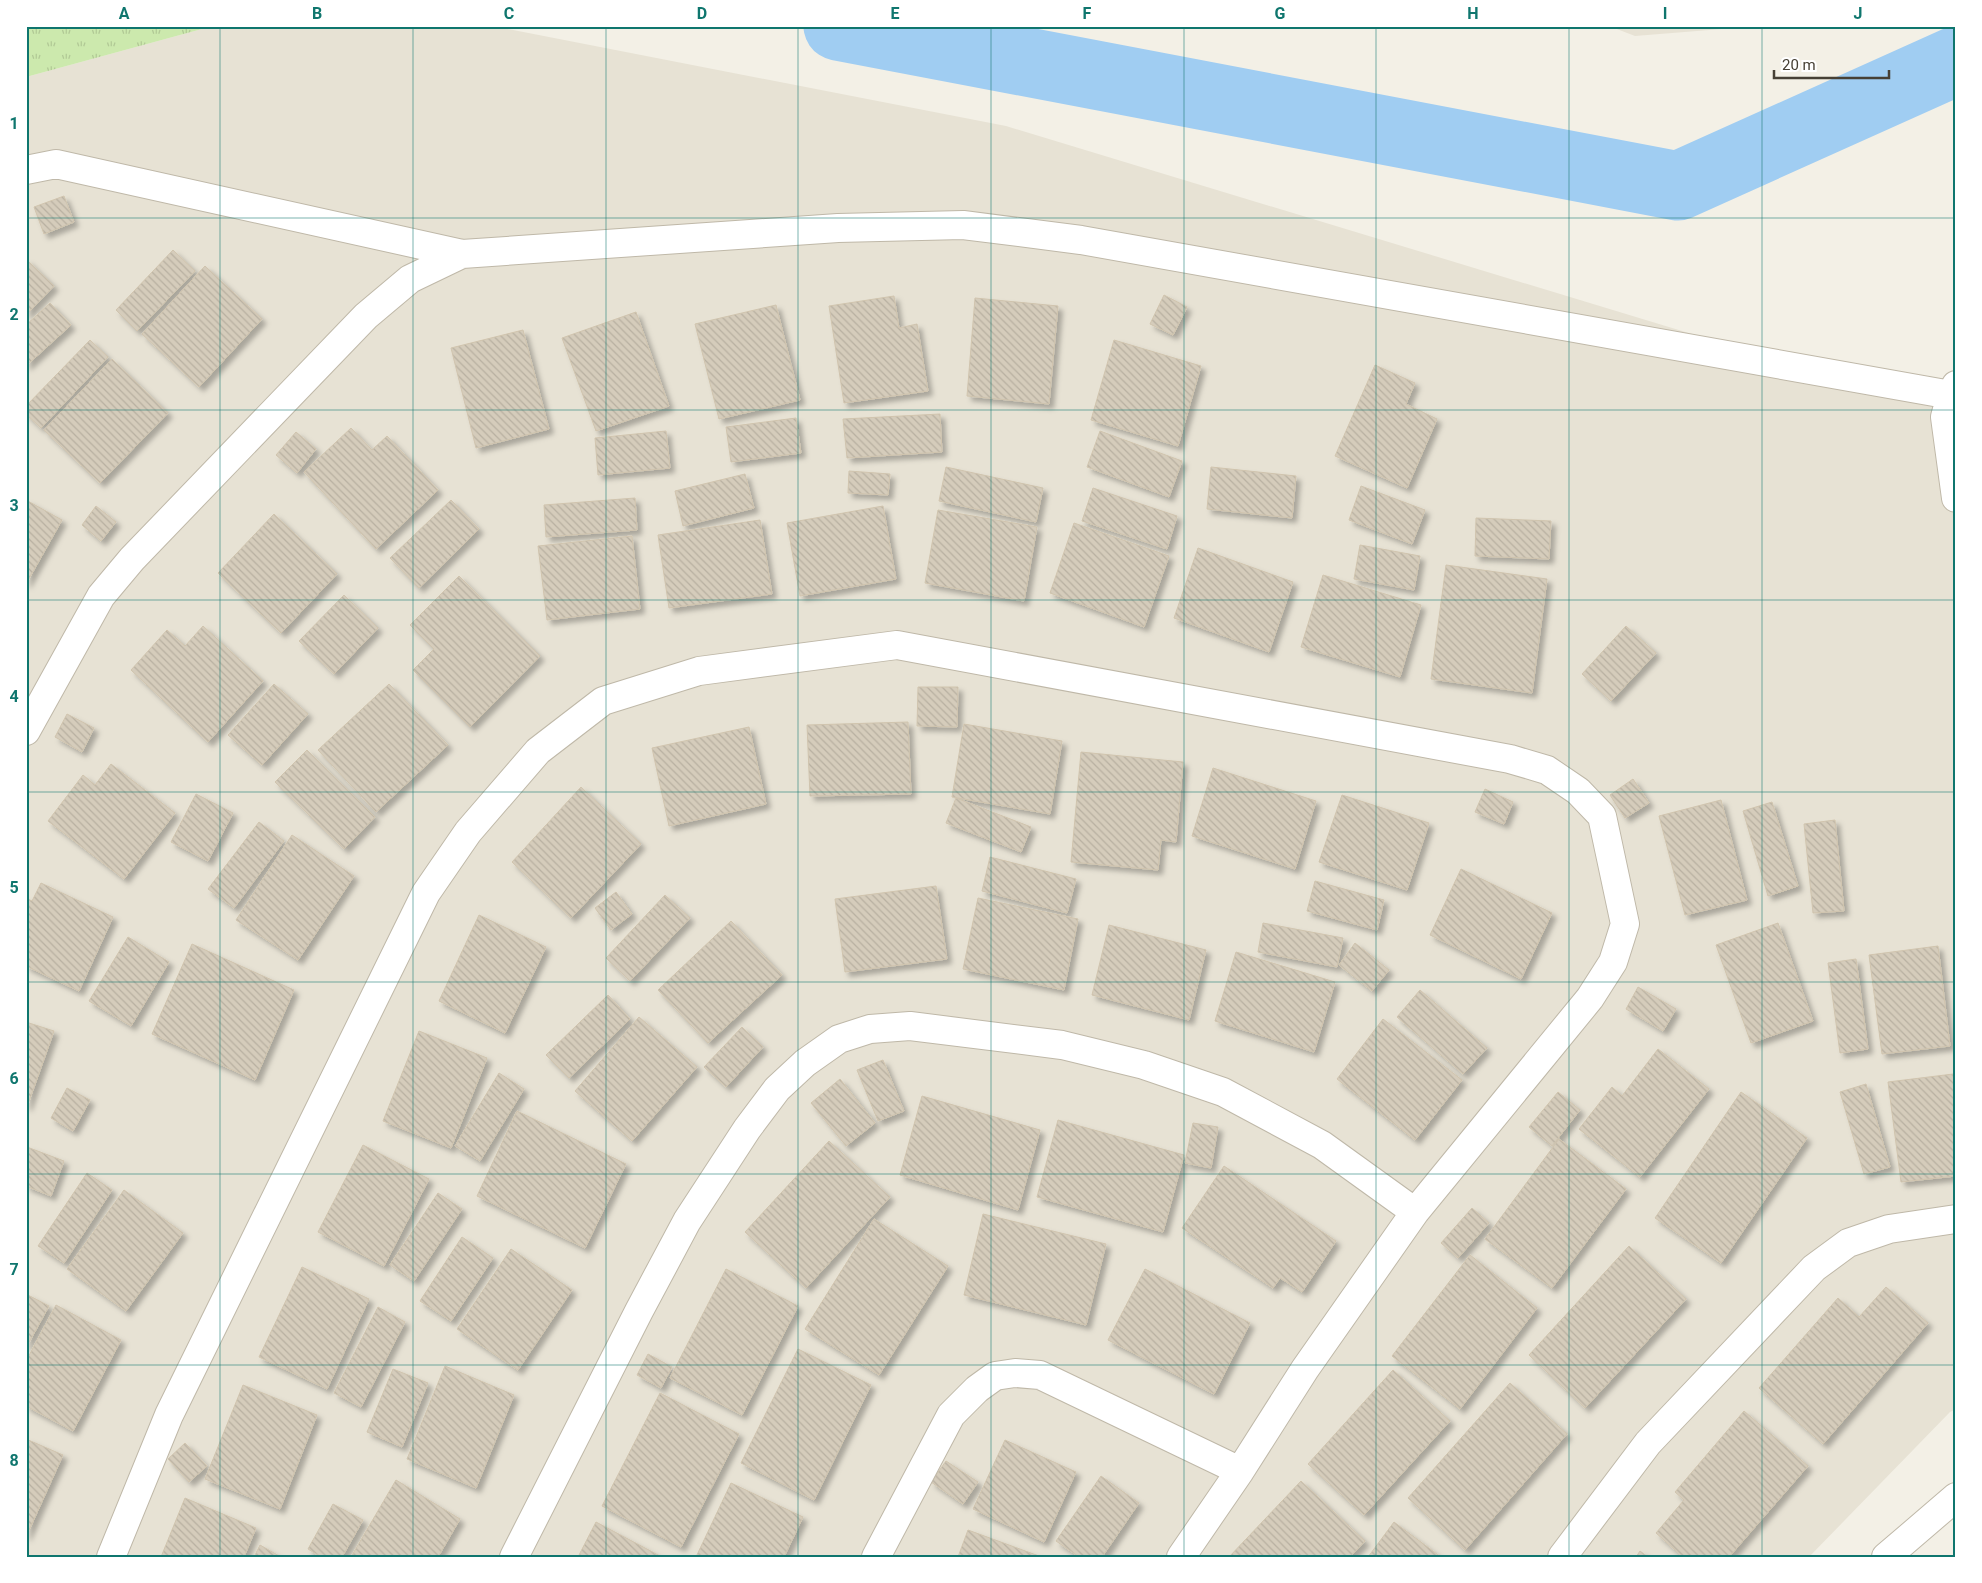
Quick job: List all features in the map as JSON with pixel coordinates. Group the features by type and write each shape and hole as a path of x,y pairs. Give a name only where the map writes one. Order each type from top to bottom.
{"street":[{"path":"26,170 56,164 462,254 838,228 963,224 1081,240 1953,390 1945,417 1956,498"},
{"path":"26,732 101,596 132,559 366,316 410,279 462,254"},
{"path":"111,1557 169,1415 426,893 468,832 538,751 603,700 699,672 897,645 1510,759 1547,770 1578,791 1602,816 1625,924 1613,962 1590,998 1415,1212 1305,1369 1240,1471 1180,1557"},
{"path":"514,1557 687,1221 746,1129 777,1089 805,1063 839,1039 870,1029 910,1026 1062,1045 1144,1065 1223,1092 1313,1141 1415,1212"},
{"path":"1562,1557 1648,1443 1814,1268 1848,1243 1889,1230 1956,1219"},
{"path":"876,1557 951,1415 977,1389 995,1376 1015,1373 1040,1375 1240,1471"},
{"path":"1886,1557 1956,1497"}],"shaded area":[{"path":"213,26 492,26 1006,126 1956,414 1956,1409 1950,1412 1809,1557 26,1557 26,77"},
{"path":"1609,26 1759,26 1635,36"}],"green space":[{"path":"26,26 213,26 26,77"}],"building":[{"path":"64,196 74,222 44,234 34,207"},
{"path":"173,250 195,271 137,331 116,310"},
{"path":"26,259 54,286 26,315"},
{"path":"205,266 262,319 199,387 142,334"},
{"path":"1164,295 1187,307 1173,335 1150,324"},
{"path":"894,296 899,328 917,324 928,391 844,403 829,306"},
{"path":"975,298 1058,306 1049,404 967,396"},
{"path":"50,303 71,325 26,366 26,325"},
{"path":"776,305 800,400 719,419 695,324"},
{"path":"636,312 669,406 596,431 562,338"},
{"path":"523,330 549,429 476,448 451,348"},
{"path":"90,340 108,357 41,428 26,414 26,406"},
{"path":"1114,340 1201,366 1178,446 1091,420"},
{"path":"112,359 168,413 100,483 44,430"},
{"path":"1375,365 1415,383 1406,404 1437,419 1407,488 1335,456"},
{"path":"940,414 942,452 847,458 843,419"},
{"path":"796,418 801,453 731,462 726,427"},
{"path":"351,428 372,450 387,436 438,490 376,549 304,472"},
{"path":"666,431 670,468 598,475 595,438"},
{"path":"1100,431 1182,461 1169,497 1087,467"},
{"path":"296,432 316,449 297,473 276,455"},
{"path":"946,467 1043,488 1036,522 939,501"},
{"path":"1211,467 1296,476 1292,518 1207,509"},
{"path":"849,471 890,474 888,495 848,493"},
{"path":"745,474 754,508 683,526 675,491"},
{"path":"1361,486 1425,510 1412,544 1349,520"},
{"path":"1093,488 1177,516 1167,549 1082,521"},
{"path":"635,498 637,530 546,537 544,505"},
{"path":"26,500 62,520 26,584"},
{"path":"451,500 479,529 419,588 390,558"},
{"path":"96,506 116,522 101,541 82,525"},
{"path":"883,506 896,579 800,596 787,523"},
{"path":"938,510 1037,527 1024,601 925,583"},
{"path":"274,514 337,574 281,633 218,573"},
{"path":"1476,518 1551,521 1549,559 1475,556"},
{"path":"760,520 772,594 669,608 658,535"},
{"path":"1074,523 1169,556 1144,627 1050,593"},
{"path":"632,536 640,609 547,620 538,546"},
{"path":"1360,545 1420,556 1414,590 1354,579"},
{"path":"1198,548 1293,582 1269,652 1174,618"},
{"path":"1446,565 1547,579 1532,693 1431,679"},
{"path":"1323,575 1421,605 1400,677 1301,647"},
{"path":"459,576 540,656 470,727 413,670 434,649 410,625"},
{"path":"344,595 378,628 334,674 299,641"},
{"path":"203,626 263,681 208,742 131,670 167,630 185,646"},
{"path":"1626,626 1656,653 1611,701 1582,674"},
{"path":"274,684 308,714 262,765 228,735"},
{"path":"389,684 448,745 376,812 318,750"},
{"path":"918,687 958,687 957,727 917,726"},
{"path":"67,714 94,728 82,752 55,737"},
{"path":"908,722 911,794 810,796 807,725"},
{"path":"964,724 1062,741 1050,814 952,797"},
{"path":"749,727 766,804 669,826 652,748"},
{"path":"307,750 375,817 344,849 275,782"},
{"path":"1081,752 1183,762 1176,842 1161,840 1158,870 1071,862"},
{"path":"111,764 175,813 124,879 48,821 83,775 95,785"},
{"path":"1213,768 1316,801 1295,869 1192,836"},
{"path":"1633,779 1649,803 1625,818 1610,795"},
{"path":"581,787 641,844 571,918 512,862"},
{"path":"1485,789 1513,802 1504,824 1475,812"},
{"path":"196,794 233,813 208,861 171,842"},
{"path":"1342,795 1429,823 1407,890 1319,862"},
{"path":"956,798 1031,827 1021,852 946,823"},
{"path":"1721,800 1747,900 1685,915 1659,816"},
{"path":"1772,802 1798,886 1768,896 1743,811"},
{"path":"1835,820 1844,911 1813,913 1804,824"},
{"path":"259,822 284,841 234,908 208,889"},
{"path":"292,835 354,876 298,960 236,920"},
{"path":"990,857 1076,879 1067,913 982,891"},
{"path":"1461,869 1552,913 1521,979 1430,935"},
{"path":"1315,881 1384,900 1377,930 1307,911"},
{"path":"41,883 113,917 79,991 26,966 26,898 32,901"},
{"path":"936,886 947,959 845,972 835,899"},
{"path":"616,892 632,914 611,930 595,908"},
{"path":"665,895 690,918 630,981 606,958"},
{"path":"978,898 1078,919 1064,990 963,969"},
{"path":"479,915 546,947 505,1033 439,1001"},
{"path":"731,921 782,975 708,1043 658,990"},
{"path":"1263,923 1343,938 1337,967 1258,952"},
{"path":"1778,923 1813,1021 1751,1043 1716,945"},
{"path":"1109,925 1206,950 1189,1020 1092,995"},
{"path":"128,937 169,962 131,1026 89,1001"},
{"path":"1355,943 1389,970 1372,991 1339,965"},
{"path":"192,944 294,990 255,1080 152,1034"},
{"path":"1938,946 1950,1046 1882,1054 1869,955"},
{"path":"1236,952 1335,982 1314,1052 1215,1021"},
{"path":"1856,959 1868,1049 1840,1053 1828,963"},
{"path":"1638,987 1676,1009 1663,1031 1626,1009"},
{"path":"1420,990 1487,1048 1463,1074 1397,1017"},
{"path":"608,995 630,1019 569,1078 546,1055"},
{"path":"639,1017 697,1067 632,1141 575,1091"},
{"path":"1383,1019 1462,1080 1415,1140 1337,1079"},
{"path":"26,1022 54,1031 27,1107 26,1106"},
{"path":"742,1027 763,1047 726,1087 704,1067"},
{"path":"419,1031 487,1058 451,1148 383,1121"},
{"path":"1658,1049 1709,1089 1640,1177 1579,1129 1612,1087 1622,1096"},
{"path":"883,1060 904,1111 878,1121 857,1070"},
{"path":"499,1073 524,1089 480,1161 455,1146"},
{"path":"1953,1074 1956,1096 1956,1176 1901,1182 1888,1082"},
{"path":"840,1079 875,1123 846,1146 811,1103"},
{"path":"1866,1084 1890,1167 1864,1174 1840,1092"},
{"path":"67,1088 90,1100 73,1131 51,1118"},
{"path":"1558,1092 1580,1110 1552,1146 1529,1127"},
{"path":"1741,1092 1807,1138 1721,1263 1655,1218"},
{"path":"922,1096 1040,1130 1018,1210 900,1175"},
{"path":"517,1111 626,1164 585,1248 477,1196"},
{"path":"1058,1120 1184,1155 1163,1232 1037,1197"},
{"path":"1193,1123 1218,1127 1211,1168 1185,1163"},
{"path":"1559,1139 1626,1189 1552,1288 1485,1239"},
{"path":"829,1141 890,1197 806,1288 745,1232"},
{"path":"363,1145 429,1179 384,1266 318,1232"},
{"path":"27,1147 64,1161 51,1196 26,1186"},
{"path":"1224,1166 1336,1241 1302,1292 1280,1278 1273,1288 1182,1228"},
{"path":"87,1173 112,1190 64,1263 38,1246"},
{"path":"124,1190 183,1233 126,1311 67,1269"},
{"path":"438,1193 462,1209 414,1281 390,1265"},
{"path":"1472,1208 1489,1223 1458,1258 1441,1243"},
{"path":"983,1214 1106,1244 1086,1325 964,1295"},
{"path":"874,1219 948,1266 879,1375 805,1329"},
{"path":"462,1237 493,1258 451,1321 420,1301"},
{"path":"1629,1246 1686,1299 1585,1408 1529,1355"},
{"path":"511,1249 572,1290 518,1370 457,1329"},
{"path":"1470,1255 1537,1308 1460,1409 1392,1356"},
{"path":"302,1267 369,1299 327,1389 259,1357"},
{"path":"726,1269 798,1306 742,1415 670,1378"},
{"path":"1145,1269 1250,1323 1214,1394 1108,1340"},
{"path":"1886,1287 1928,1323 1823,1444 1759,1388 1838,1298 1859,1317"},
{"path":"26,1294 49,1306 26,1348"},
{"path":"56,1305 121,1340 73,1431 26,1406 26,1361"},
{"path":"378,1307 405,1322 361,1407 334,1393"},
{"path":"798,1349 871,1385 814,1500 741,1463"},
{"path":"648,1354 672,1367 661,1388 637,1375"},
{"path":"445,1366 514,1395 476,1488 407,1459"},
{"path":"393,1369 428,1383 402,1447 367,1432"},
{"path":"1393,1370 1450,1421 1364,1515 1308,1464"},
{"path":"1510,1383 1567,1434 1465,1550 1408,1498"},
{"path":"243,1385 317,1415 280,1509 205,1479"},
{"path":"660,1393 739,1434 681,1547 602,1506"},
{"path":"1744,1411 1808,1466 1729,1557 1683,1557 1656,1533 1684,1500 1675,1492"},
{"path":"26,1439 63,1455 26,1537"},
{"path":"1005,1440 1076,1472 1044,1542 973,1509"},
{"path":"185,1443 207,1466 189,1482 168,1459"},
{"path":"946,1461 978,1482 963,1504 931,1482"},
{"path":"1101,1476 1139,1503 1102,1557 1079,1557 1056,1541"},
{"path":"396,1480 460,1519 438,1557 351,1557"},
{"path":"1301,1481 1365,1541 1350,1557 1229,1557"},
{"path":"731,1483 803,1517 784,1557 696,1557"},
{"path":"185,1498 256,1528 244,1557 161,1557"},
{"path":"333,1504 363,1520 342,1557 321,1557 308,1549"},
{"path":"596,1522 662,1557 578,1557"},
{"path":"1394,1522 1441,1557 1368,1557"},
{"path":"968,1530 1039,1556 1039,1557 958,1557"},
{"path":"260,1545 281,1557 254,1557"},
{"path":"1640,1551 1648,1557 1636,1557"}],"waterway":[{"path":"838,26 1678,186 1956,61"}]}
